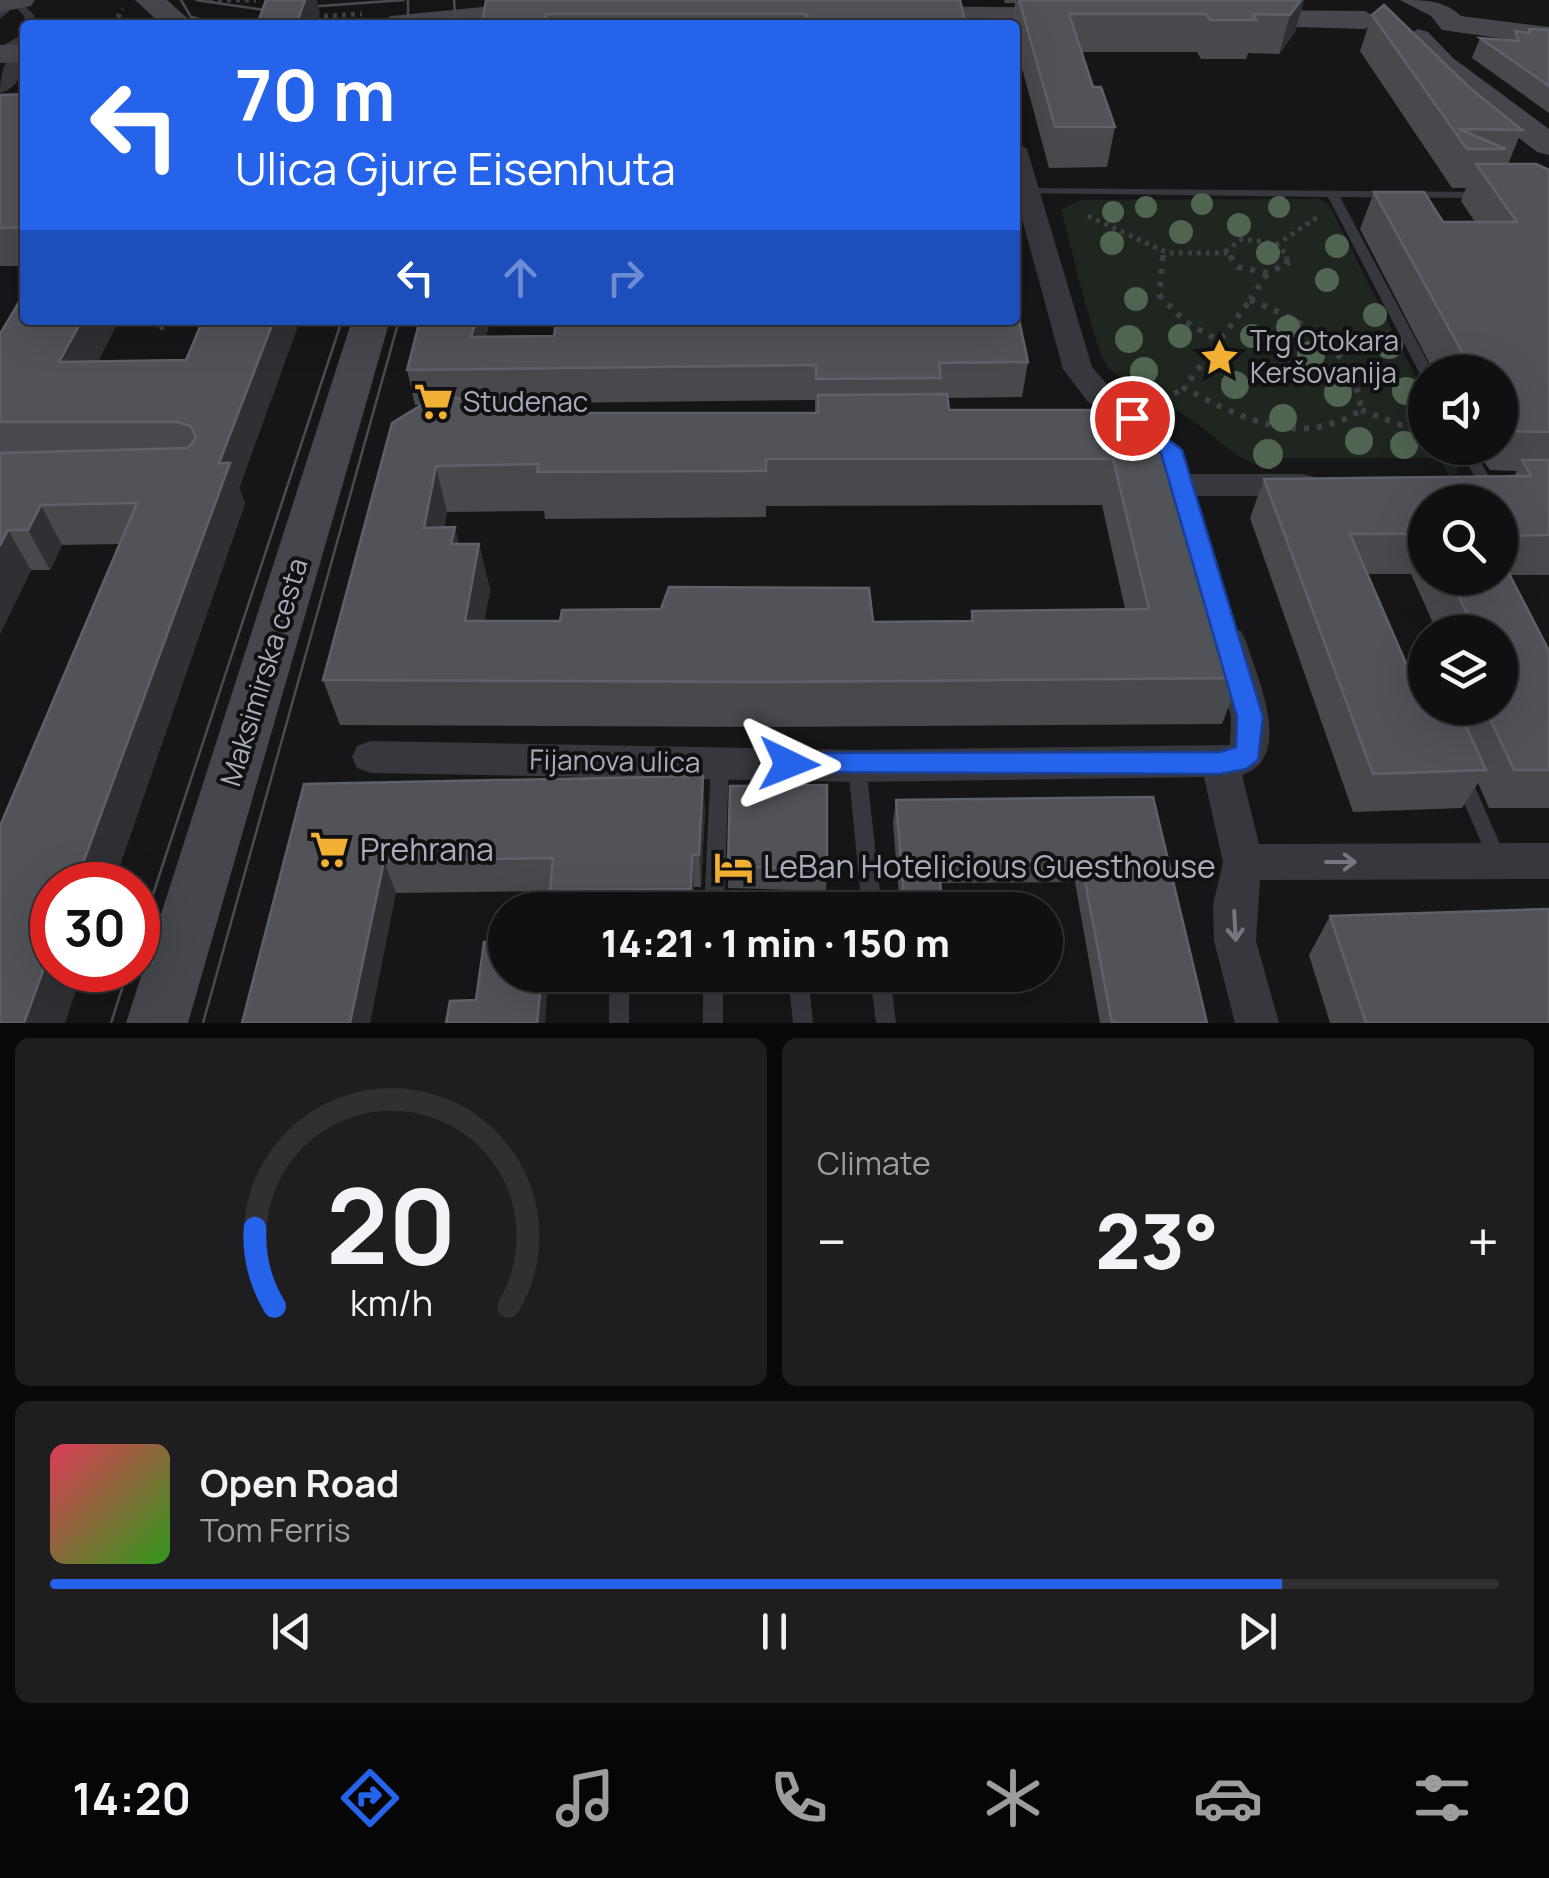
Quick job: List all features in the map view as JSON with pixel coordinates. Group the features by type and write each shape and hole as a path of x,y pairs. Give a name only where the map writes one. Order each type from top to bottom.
{"main road":[{"path":"0,3 18,0"},
{"path":"1414,0 1441,10 1452,24 1549,36"},
{"path":"1216,18 1370,5 1386,32 1418,38 1443,34 1452,24"},
{"path":"433,14 578,11"},
{"path":"865,15 983,20 1105,17"},
{"path":"1418,38 1436,59 1549,145"},
{"name":"Maksimirska cesta","path":"157,1023 369,325"}],"street":[{"path":"0,86 20,60"},
{"path":"1020,158 1039,191 1078,368 1099,396 1163,439 1187,501 1327,485"},
{"path":"1090,424 1132,418"},
{"path":"1218,608 1250,717 1249,752 1237,761 1220,763 1243,862 1234,905 1235,942 1257,1023"},
{"name":"Fijanova ulica","path":"371,757 857,766 1220,763"},
{"path":"1243,862 1549,861"}],"lane":[{"path":"0,16 18,0"},
{"path":"1039,191 1334,198 1489,195"},
{"path":"1334,198 1417,355"},
{"path":"1482,465 1501,485"},
{"path":"715,892 720,762"},
{"path":"857,766 870,892"},
{"path":"1457,766 1498,862"},
{"path":"619,992 619,1023"},
{"path":"713,992 714,1023"},
{"path":"800,992 803,1023"},
{"path":"882,992 886,1023"}],"path":[{"path":"208,0 256,0"},
{"path":"324,16 362,14"},
{"path":"1039,191 1163,254 1182,258 1227,253"},
{"path":"1276,245 1334,198"},
{"path":"1250,300 1274,309 1344,355 1362,392 1362,410 1348,422 1280,429 1220,407 1184,388 1268,273 1287,264 1286,253 1276,245 1242,239 1228,246 1227,253 1238,267 1268,273"},
{"path":"1163,254 1159,295 1186,322 1219,341"},
{"path":"159,328 165,325"},
{"path":"1362,410 1408,428"}],"shaded area":[{"path":"1319,199 1329,205 1408,361 1408,458 1270,458 1273,468 1261,466 1242,458 1189,418 1119,376 1108,367 1096,340 1061,210 1080,200"},
{"path":"1443,465 1456,465 1458,473 1449,476"}],"building":[{"path":"266,0 305,0 298,20 259,20"},
{"path":"486,0 960,0 965,20 806,20 807,14 546,14 545,20 483,20"},
{"path":"1019,0 1301,0 1290,15 1253,14 1256,20 1210,20 1206,14 1069,14 1093,87 1101,87 1115,127 1055,127"},
{"path":"1384,5 1470,88 1522,130 1459,129 1506,149 1467,149 1372,15"},
{"path":"1529,29 1549,30 1549,86 1480,38 1519,41 1515,31 1530,33"},
{"path":"20,94 20,227 0,228 0,95"},
{"path":"1476,164 1536,164 1549,170 1549,432 1518,431 1518,355 1464,355 1374,192 1424,192 1443,222 1517,222"},
{"path":"20,300 20,325 79,325 59,362 186,360 201,325 272,325 219,463 230,463 83,862 30,862 30,992 35,992 24,1023 0,1023 0,826 137,503 41,505 28,530 8,530 0,546 0,453 188,448 196,438 191,426 177,422 0,422 0,334"},
{"path":"1020,324 1028,362 939,363 941,378 816,379 816,365 407,370 419,325 475,325 471,337 554,336 556,325"},
{"path":"439,394 465,400 465,413 818,413 818,395 947,394 949,410 1160,410 1240,678 323,680 392,423","holes":["766,459 1113,459 1149,609 972,611 973,621 873,622 869,588 669,587 661,609 562,610 560,621 465,621 479,544 451,544 455,527 424,528 436,466 539,464 537,472 766,471"]},
{"path":"1522,460 1549,460 1549,535 1518,536 1518,485 1408,485 1408,534 1350,534 1408,668 1408,725 1466,725 1486,770 1373,774 1264,479 1531,476"},
{"path":"1518,591 1549,651 1549,770 1514,770 1493,725 1518,725 1518,615 1468,615 1458,595 1518,595"},
{"path":"703,776 699,855 692,855 691,889 550,891 553,858 384,861 350,1023 242,1023 304,784"},
{"path":"827,785 827,870 728,866 730,786"},
{"path":"1153,797 1207,1023 1112,1023 1081,860 938,862 941,892 904,892 896,800"},
{"path":"1549,909 1549,1023 1366,1023 1330,916"},
{"path":"484,942 488,942 488,992 540,992 537,1023 446,1023 450,1001 476,1000"}],"tram line":[{"path":"181,0 191,17 203,20"},
{"path":"196,0 264,10 404,0"},
{"path":"408,0 408,20"},
{"path":"454,0 456,20"},
{"path":"160,873 340,325"},
{"path":"203,1023 398,325"},
{"path":"111,1023 121,992"}],"place":[{"name":"Trg Otokara Keršovanija","path":"1220,357"},
{"name":"Studenac","path":"433,402"},
{"name":"Prehrana","path":"330,850"},
{"name":"LeBan Hotelicious Guesthouse","path":"733,867"}],"route":[{"path":"789,764 1220,763 1237,761 1249,752 1250,717 1171,450 1163,439 1132,418"}]}
